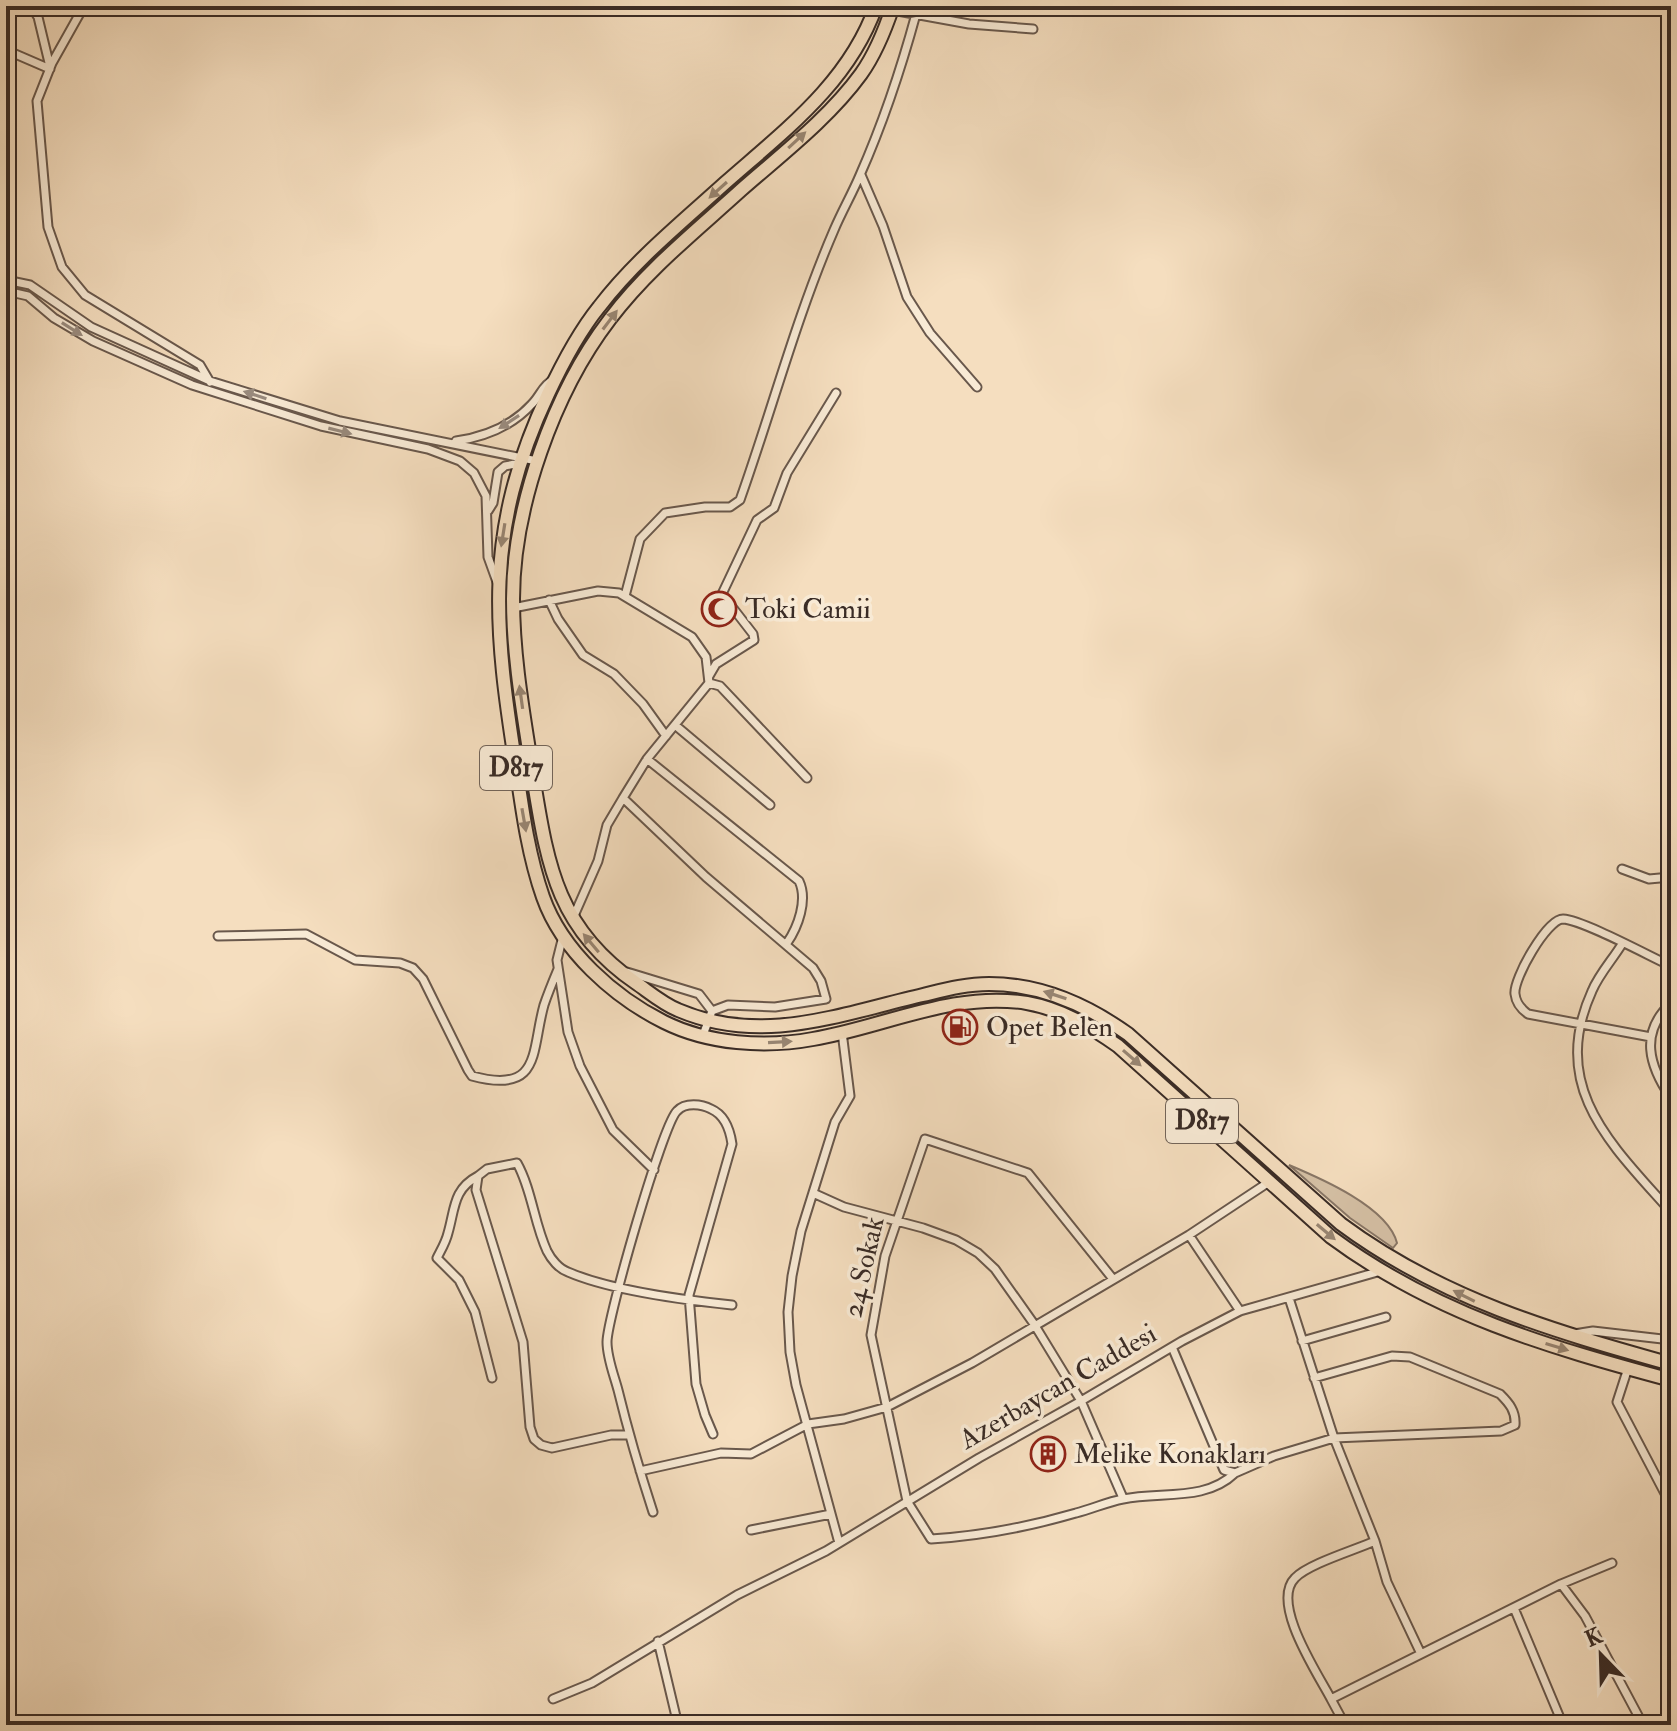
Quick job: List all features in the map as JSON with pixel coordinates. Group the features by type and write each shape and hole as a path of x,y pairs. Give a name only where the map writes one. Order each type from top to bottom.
{"highway":[{"name":"D817","path":"876,6 868,31 848,65 815,102 621,280 596,310 555,379 520,461 507,508 498,583 500,659 532,863 544,901 563,934 604,981 631,1002 666,1023 738,1042 776,1043 813,1039 955,1003 988,1000 1029,1003 1062,1014 1092,1028 1118,1046 1331,1237 1381,1271 1419,1293 1490,1325 1671,1380"},
{"name":"D817","path":"892,8 882,37 861,74 826,113 664,259 609,320 570,386 537,461 515,560 513,608 516,657 548,859 559,895 572,920 613,967 673,1009 710,1016 739,1026 810,1024 953,988 988,984 1033,988 1068,999 1100,1014 1128,1034 1329,1214 1378,1251 1473,1301 1518,1319 1671,1364"}],"street":[{"path":"31,6 38,17 50,69"},
{"path":"84,6 50,69 37,101 48,227 62,267 85,295 200,365 210,381 212,393"},
{"path":"907,6 916,14"},
{"path":"892,8 969,24 1033,29"},
{"path":"625,596 640,539 665,513 730,507 740,500 793,339 834,230 861,175 902,65 916,14"},
{"path":"6,50 50,69"},
{"path":"861,175 883,226 907,297 930,333 977,387"},
{"path":"6,280 30,285 91,327 210,381 316,415 520,461 537,461"},
{"path":"6,291 28,296 54,318 93,341 212,393 348,434 451,456 468,467 479,480 486,496 488,557 498,583"},
{"path":"449,443 489,433 509,424 533,403 547,383 555,379"},
{"path":"572,920 598,861 607,825 647,759 709,679 716,664 754,640 753,634 722,594 757,520 774,508 787,473 836,393"},
{"path":"488,511 493,503 498,472 520,461"},
{"path":"513,608 598,591 625,596 692,637 706,657 709,679 720,686 807,778"},
{"path":"549,600 583,655 614,674 643,704 666,736"},
{"path":"675,725 770,805"},
{"path":"647,759 799,881 802,891 799,923 787,943"},
{"path":"623,798 706,877 787,943 813,968 821,981 826,999 775,1007 728,1005 710,1016 703,1035"},
{"path":"1622,869 1649,879 1671,877"},
{"path":"1651,1037 1534,1015 1522,1010 1517,1003 1515,989 1530,955 1553,922 1560,918 1577,922 1671,966"},
{"path":"218,936 306,934 355,960 400,963 413,968 423,979 468,1070 472,1076 483,1079 518,1077 529,1067 536,1053 544,1006 558,969"},
{"path":"563,934 557,960 568,1032 591,1091 613,1130 654,1170"},
{"path":"1622,944 1592,989 1581,1024 1577,1042 1582,1084 1595,1121 1607,1140 1671,1212"},
{"path":"613,967 699,994 710,1016"},
{"path":"1671,1003 1655,1023 1651,1037 1653,1067 1671,1098"},
{"path":"839,1543 793,1369 788,1312 796,1253 813,1193 835,1122 850,1096 842,1032"},
{"path":"653,1512 629,1435 607,1342 618,1286 675,1112 685,1106 699,1105 714,1110 723,1119 730,1131 732,1144 689,1295 696,1384 713,1434"},
{"name":"24 Sokak","path":"907,1501 871,1335 894,1222 925,1139 1028,1173 1113,1279"},
{"path":"492,1378 475,1312 459,1280 437,1258 449,1232 463,1184 487,1169 517,1163 547,1250 566,1272 690,1301 732,1305"},
{"path":"478,1176 476,1190 523,1342 530,1427 534,1439 552,1448 611,1435 629,1435"},
{"path":"640,1471 721,1453 751,1454 808,1424 844,1419 887,1407 972,1363 1189,1235 1269,1182"},
{"path":"813,1193 844,1207 956,1240 978,1253 995,1269 1034,1324 1081,1401 1123,1498"},
{"path":"1189,1235 1240,1311"},
{"name":"Azerbaycan Caddesi","path":"553,1699 592,1683 658,1641 839,1543 1172,1347 1240,1311 1381,1271"},
{"path":"1289,1298 1334,1438 1375,1541 1387,1582 1421,1654"},
{"path":"1302,1341 1386,1317"},
{"path":"1574,1335 1593,1331 1671,1340"},
{"path":"1172,1347 1224,1470 1235,1473"},
{"path":"907,1501 931,1539 978,1536 1074,1514 1123,1498 1206,1491 1227,1481 1235,1473 1274,1456 1334,1438 1501,1431 1515,1425 1516,1417 1500,1394 1410,1357 1392,1356 1314,1378"},
{"path":"1628,1368 1617,1402 1671,1505"},
{"path":"751,1530 831,1514"},
{"path":"1345,1725 1299,1642 1287,1601 1289,1587 1298,1575 1311,1568 1375,1541"},
{"path":"1331,1699 1561,1584 1612,1563"},
{"path":"1561,1584 1585,1616 1642,1723"},
{"path":"1514,1608 1563,1725"},
{"path":"658,1641 678,1725"}],"shaded area":[{"path":"1289,1165 1367,1206 1381,1217 1397,1243 1393,1248 1350,1218"}],"place":[{"name":"Toki Camii","path":"719,609"},
{"name":"Opet Belen","path":"960,1027"},
{"name":"Melike Konakları","path":"1048,1454"}]}
